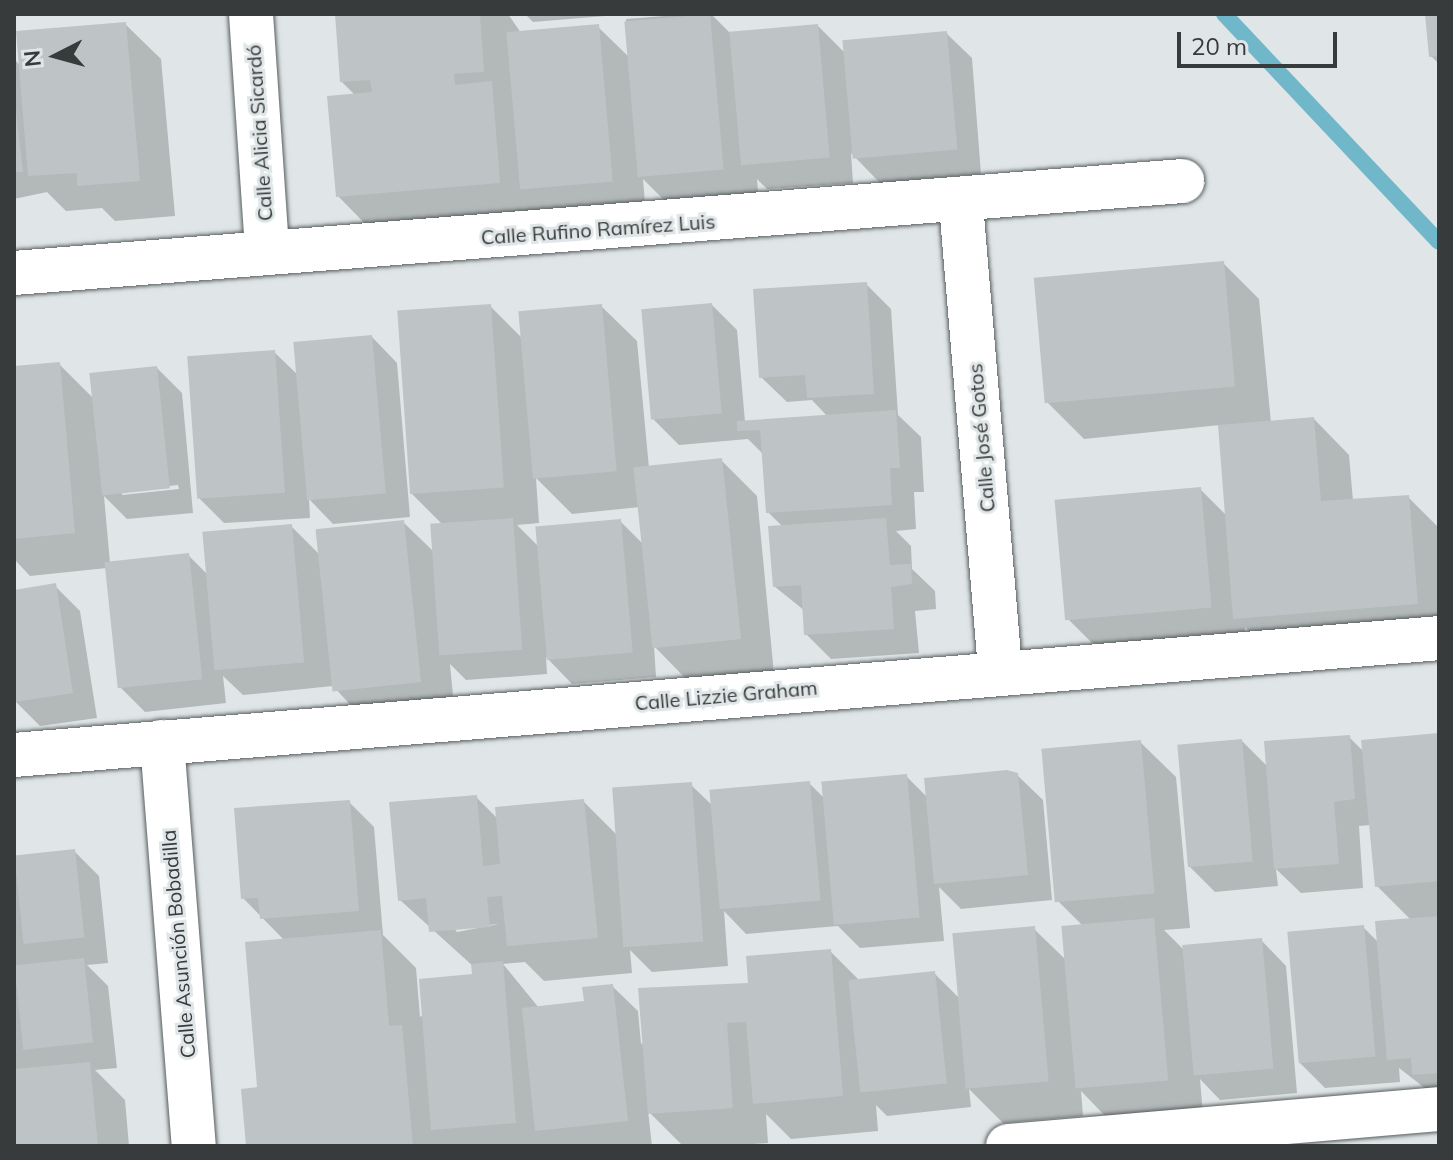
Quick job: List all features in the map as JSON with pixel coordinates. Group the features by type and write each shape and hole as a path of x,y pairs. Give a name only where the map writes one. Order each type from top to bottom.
{"street":[{"name":"Calle Alicia Sicardó","path":"251,14 267,251"},
{"name":"Calle Rufino Ramírez Luis","path":"14,273 267,251 961,204 1182,181"},
{"name":"Calle José Gotos","path":"961,204 1000,673"},
{"name":"Calle Lizzie Graham","path":"14,755 1439,638"},
{"name":"Calle Asunción Bobadilla","path":"162,742 194,1146"},
{"path":"1008,1146 1439,1109"}],"building":[{"path":"335,14 480,14 484,72 454,74 455,85 492,81 500,183 336,197 327,96 372,92 370,80 340,82"},
{"path":"710,14 724,169 638,177 624,21"},
{"path":"1425,14 1439,14 1439,56 1429,57"},
{"path":"126,22 140,181 77,186 77,173 28,176 16,31"},
{"path":"599,24 613,181 520,190 506,32"},
{"path":"818,24 830,157 741,165 729,32"},
{"path":"947,31 957,150 853,159 842,40"},
{"path":"14,93 23,172 14,172"},
{"path":"1224,261 1235,387 1045,403 1034,278"},
{"path":"867,282 874,394 807,398 805,375 759,378 753,289"},
{"path":"712,303 722,414 651,420 641,309"},
{"path":"491,304 504,488 410,494 397,311"},
{"path":"602,304 617,471 533,479 518,311"},
{"path":"372,335 386,493 307,500 293,342"},
{"path":"275,350 285,493 197,499 187,356"},
{"path":"60,362 75,533 14,539 14,366"},
{"path":"157,366 170,488 102,495 89,373"},
{"path":"896,410 900,468 890,468 892,505 766,513 760,430 737,431 737,421"},
{"path":"1314,417 1321,501 1409,495 1418,604 1233,619 1218,425"},
{"path":"722,458 741,639 653,648 633,467"},
{"path":"1201,487 1212,608 1065,620 1055,500"},
{"path":"513,518 522,650 439,655 430,524"},
{"path":"886,518 890,565 911,564 912,584 891,587 894,629 804,635 801,585 773,587 768,526"},
{"path":"621,519 633,652 547,660 535,526"},
{"path":"404,520 421,682 333,691 315,529"},
{"path":"292,524 304,662 214,670 202,532"},
{"path":"189,553 202,679 118,688 104,562"},
{"path":"56,583 73,693 14,702 14,590"},
{"path":"1439,733 1439,881 1375,887 1361,740"},
{"path":"1350,735 1355,799 1334,802 1339,864 1274,869 1264,741"},
{"path":"1242,739 1253,862 1188,867 1177,745"},
{"path":"1141,740 1154,893 1055,902 1041,749"},
{"path":"1007,770 1018,773 1028,875 934,884 924,778"},
{"path":"907,774 920,917 834,925 821,781"},
{"path":"810,781 820,901 720,909 709,790"},
{"path":"692,782 703,942 623,947 612,788"},
{"path":"477,795 483,866 500,864 495,807 584,799 598,938 507,946 502,896 487,897 490,927 429,932 426,898 398,901 389,802"},
{"path":"350,800 359,911 260,919 258,898 241,899 234,808"},
{"path":"75,849 84,938 24,944 14,855"},
{"path":"1439,916 1439,1073 1412,1075 1411,1058 1387,1060 1375,921"},
{"path":"1154,918 1168,1080 1076,1088 1061,926"},
{"path":"1364,925 1376,1056 1299,1063 1287,932"},
{"path":"1035,926 1049,1081 966,1089 952,933"},
{"path":"381,930 389,1026 402,1025 413,1146 246,1146 241,1089 257,1087 245,942"},
{"path":"1262,938 1273,1069 1194,1075 1182,945"},
{"path":"831,949 843,1096 753,1104 746,1022 727,1023 733,1108 648,1114 638,988 748,983 746,956"},
{"path":"84,958 93,1043 23,1050 14,965"},
{"path":"503,961 516,1123 431,1130 419,979 472,974 471,964"},
{"path":"935,971 947,1083 860,1092 848,980"},
{"path":"613,984 628,1121 535,1131 522,1008 584,1001 582,987"},
{"path":"90,1062 98,1146 14,1146 14,1069"}],"waterway":[{"path":"1224,14 1439,242"}]}
